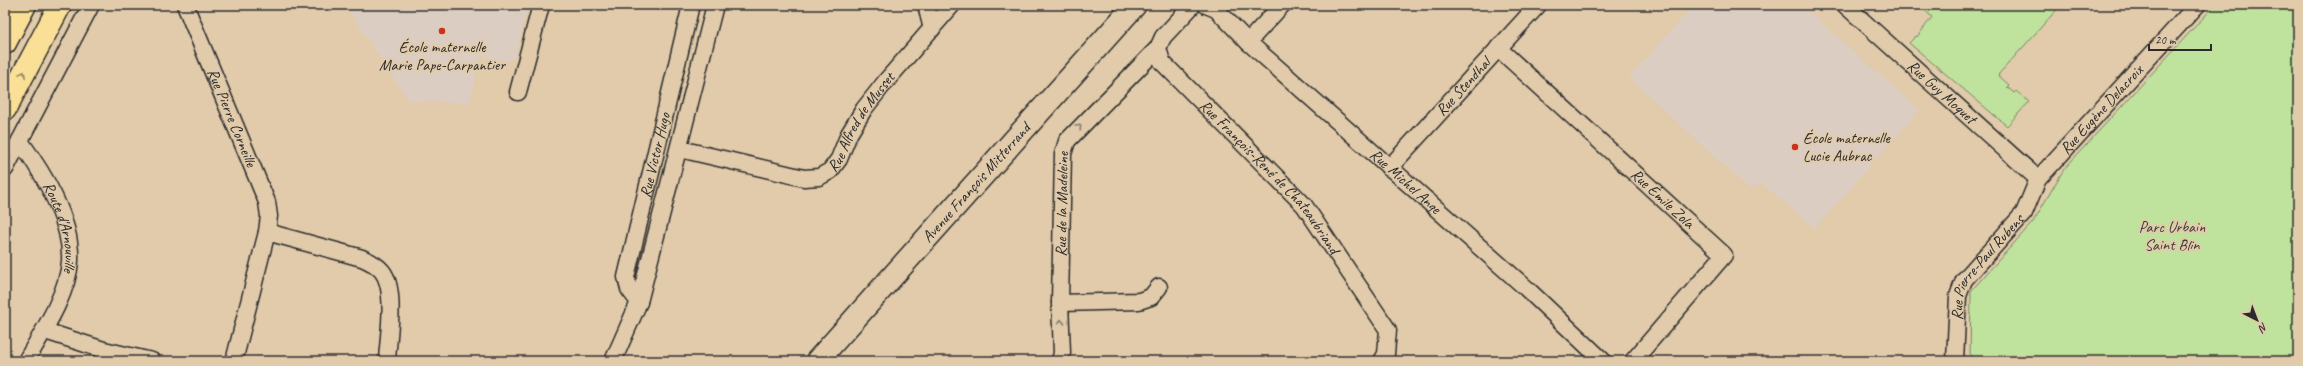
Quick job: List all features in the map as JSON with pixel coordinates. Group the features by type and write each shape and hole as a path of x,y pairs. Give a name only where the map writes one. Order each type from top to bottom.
{"main road":[{"path":"5,43 25,5"},
{"path":"5,109 60,5"},
{"name":"Avenue François Mitterrand","path":"817,361 1135,5"}],"street":[{"path":"5,169 91,5"},
{"name":"Rue Pierre Corneille","path":"185,5 267,202 269,216 267,232 234,361"},
{"path":"518,92 541,5"},
{"name":"Rue Victor Hugo","path":"639,302 628,289 626,277 691,5"},
{"name":"Rue Victor Hugo","path":"613,361 639,302 680,149 715,5"},
{"path":"926,5 932,29"},
{"name":"Rue Alfred de Musset","path":"680,149 804,178 819,177 830,171 839,159 849,134 864,109 886,81 952,5"},
{"path":"1158,48 1163,38 1198,5"},
{"name":"Rue Michel Ange","path":"1198,5 1216,9 1248,42 1526,288 1602,361"},
{"path":"1248,42 1282,5"},
{"name":"Rue Stendhal","path":"1389,168 1538,5"},
{"name":"Rue Guy Moquet","path":"1845,5 2038,179"},
{"name":"Rue Eugène Delacroix","path":"2038,179 2197,5"},
{"name":"Rue de la Madeleine","path":"1060,361 1062,353 1060,303 1063,154 1067,142 1158,48"},
{"name":"Rue François-René de Chateaubriand","path":"1158,48 1162,62 1304,205 1319,225 1388,330 1386,354 1382,361"},
{"name":"Rue Émile Zola","path":"1498,48 1724,255 1633,361"},
{"name":"Route d'Arnouville","path":"20,141 46,180 66,226 69,242 70,262 66,283 45,331 26,361"},
{"name":"Rue Pierre-Paul Rubens","path":"1955,361 1958,296 1964,280 2024,213 2038,179"},
{"path":"267,232 362,258 374,263 383,272 388,282 390,294 387,361"},
{"path":"1060,303 1140,301 1151,297 1159,287"},
{"path":"45,331 104,350 152,361"}],"shaded area":[{"name":"École maternelle Marie Pape-Carpantier","path":"345,5 528,5 515,57 507,62 481,56 469,103 409,101"},
{"name":"École maternelle Lucie Aubrac","path":"1694,5 1802,5 1919,110 1815,228 1761,183 1750,190 1629,77"}],"green space":[{"path":"1919,5 2061,5 1998,75 2009,85 2007,87 2014,93 2016,91 2029,102 2007,126 1909,43 1916,36 1917,37 1932,17"},
{"name":"Parc Urbain Saint Blin","path":"2215,5 2298,5 2298,361 1970,361 1971,291 2033,222 2064,169"}],"place":[{"name":"École maternelle Marie Pape-Carpantier","path":"442,31"},
{"name":"École maternelle Lucie Aubrac","path":"1795,147"}]}
